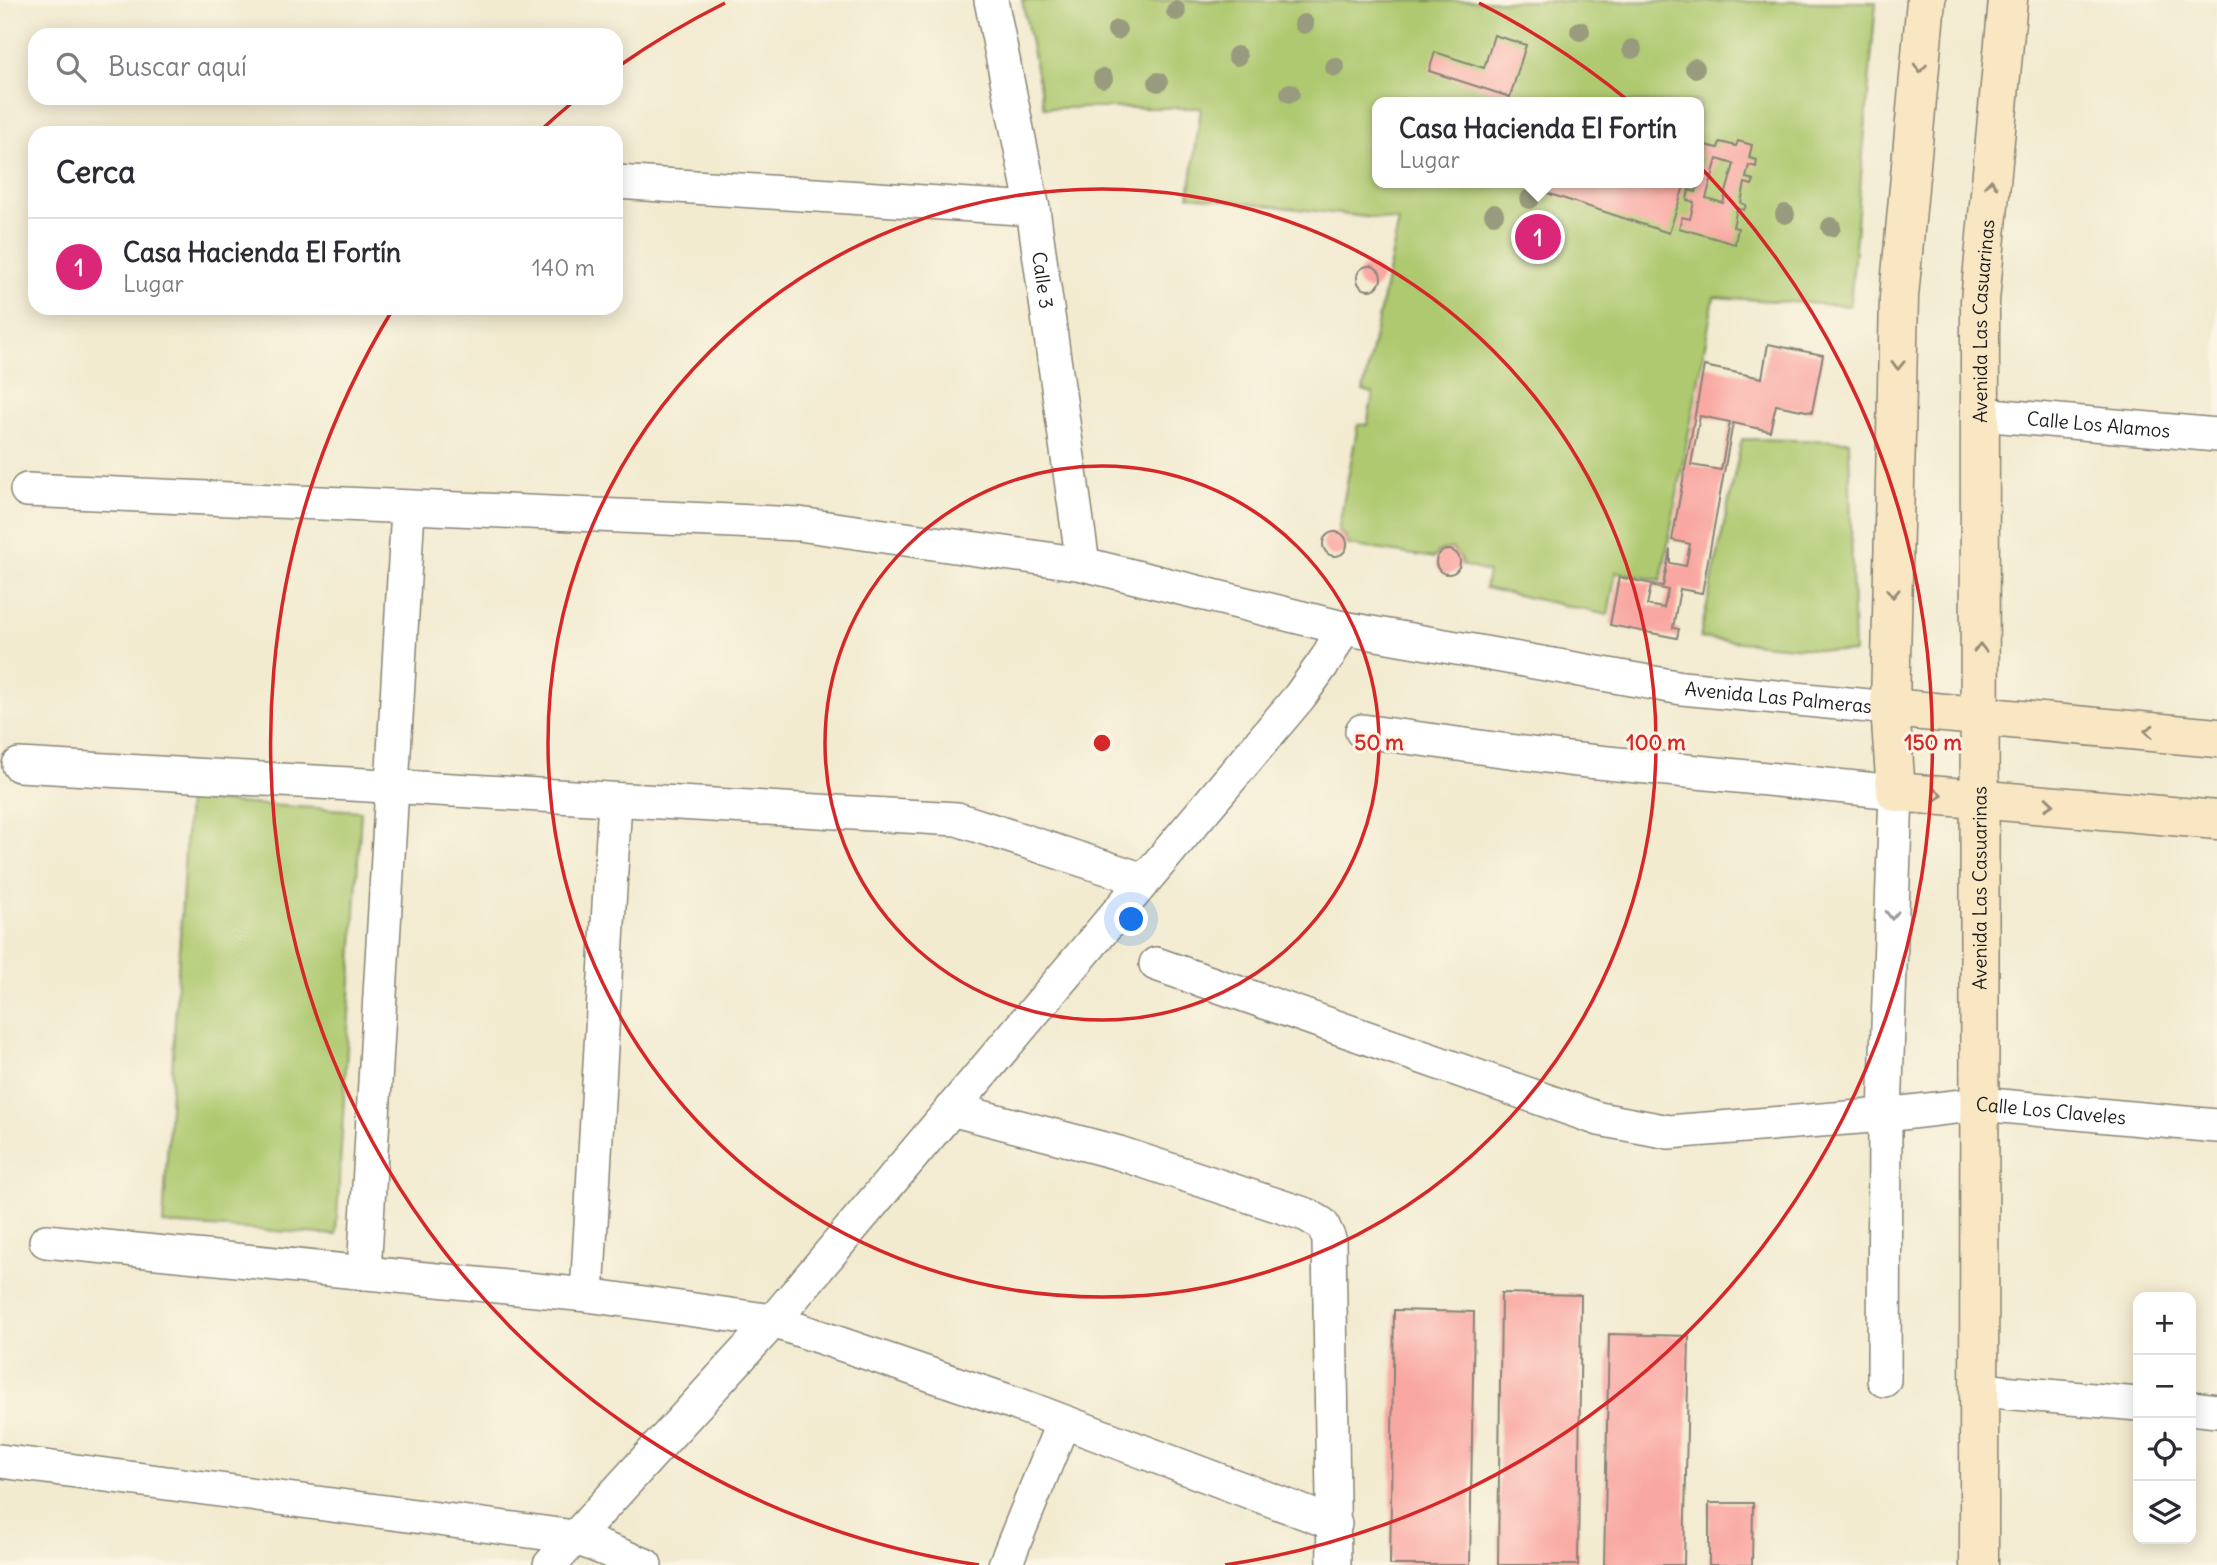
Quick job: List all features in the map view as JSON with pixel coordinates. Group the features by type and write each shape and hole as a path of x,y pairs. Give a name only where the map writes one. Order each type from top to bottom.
{"street":[{"name":"Calle 3","path":"991,0 1033,209 1083,564"},
{"path":"1884,1380 1885,1115 1896,792 1890,708 1899,297 1926,0"},
{"name":"Avenida Las Casuarinas","path":"1979,1565 1980,301 2008,0"},
{"path":"623,182 1033,209"},
{"name":"Calle Los Alamos","path":"1980,414 2217,435"},
{"name":"Avenida Las Palmeras","path":"27,490 408,509 799,524 1083,564 1343,628 1682,688 2217,738"},
{"path":"364,1273 408,509"},
{"path":"550,1565 773,1321 1300,696 1327,658 1343,628"},
{"path":"1362,732 1568,759 1896,792 2217,820"},
{"path":"19,765 957,819 1144,880"},
{"path":"587,1295 615,800"},
{"name":"Calle Los Claveles","path":"1156,964 1599,1119 1669,1132 1885,1115 1980,1104 2217,1126"},
{"path":"951,1109 1119,1153 1307,1215 1322,1224 1329,1239 1334,1565"},
{"path":"46,1241 587,1295 773,1321 1063,1422 1335,1524"},
{"path":"1979,1390 2133,1404"},
{"path":"2196,1408 2217,1410"},
{"path":"1005,1565 1063,1422"},
{"path":"0,1461 573,1537 645,1565"}],"green space":[{"path":"1022,0 1876,2 1850,306 1714,297 1661,581 1616,572 1608,615 1485,588 1488,572 1462,565 1461,558 1452,548 1439,551 1434,558 1349,545 1345,536 1338,531 1358,424 1367,425 1373,394 1363,391 1399,221 1189,196 1201,108 1044,108"},
{"path":"1742,439 1849,441 1854,653 1700,638"},
{"path":"188,800 361,811 336,1235 163,1224"}],"building":[{"path":"1494,35 1526,45 1510,97 1429,71 1435,52 1484,68"},
{"path":"1738,141 1752,145 1749,158 1757,160 1756,167 1749,165 1746,178 1754,180 1752,185 1745,183 1741,203 1746,205 1744,210 1737,208 1733,227 1738,228 1735,244 1679,228 1682,217 1690,219 1694,202 1687,200 1689,190 1696,192 1697,188 1704,188 1704,145 1718,148 1720,142 1736,146","holes":["1717,159 1734,164 1723,203 1706,198"]},
{"path":"1531,188 1683,188 1669,233"},
{"path":"1369,266 1380,273 1381,278 1374,289 1369,290 1358,283 1357,278 1364,267"},
{"path":"1768,344 1823,355 1812,412 1776,405 1770,431 1733,423 1702,593 1680,589 1673,628 1679,629 1677,638 1610,625 1619,577 1663,586 1670,549 1670,563 1686,566 1690,544 1672,540 1704,366 1762,378","holes":["1700,416 1730,422 1721,470 1691,465","1651,586 1668,590 1664,608 1647,605"]},
{"path":"1335,532 1343,536 1347,544 1343,552 1335,556 1327,552 1323,544 1327,536"},
{"path":"1448,550 1456,554 1460,562 1456,570 1448,574 1440,570 1436,562 1440,554"},
{"path":"1501,1293 1581,1295 1578,1565 1498,1565"},
{"path":"1394,1310 1474,1312 1470,1565 1390,1565"},
{"path":"1609,1334 1689,1336 1684,1565 1604,1565"},
{"path":"1709,1503 1753,1503 1752,1565 1709,1565"}],"place":[{"name":"Casa Hacienda El Fortín","path":"1538,237"}]}
